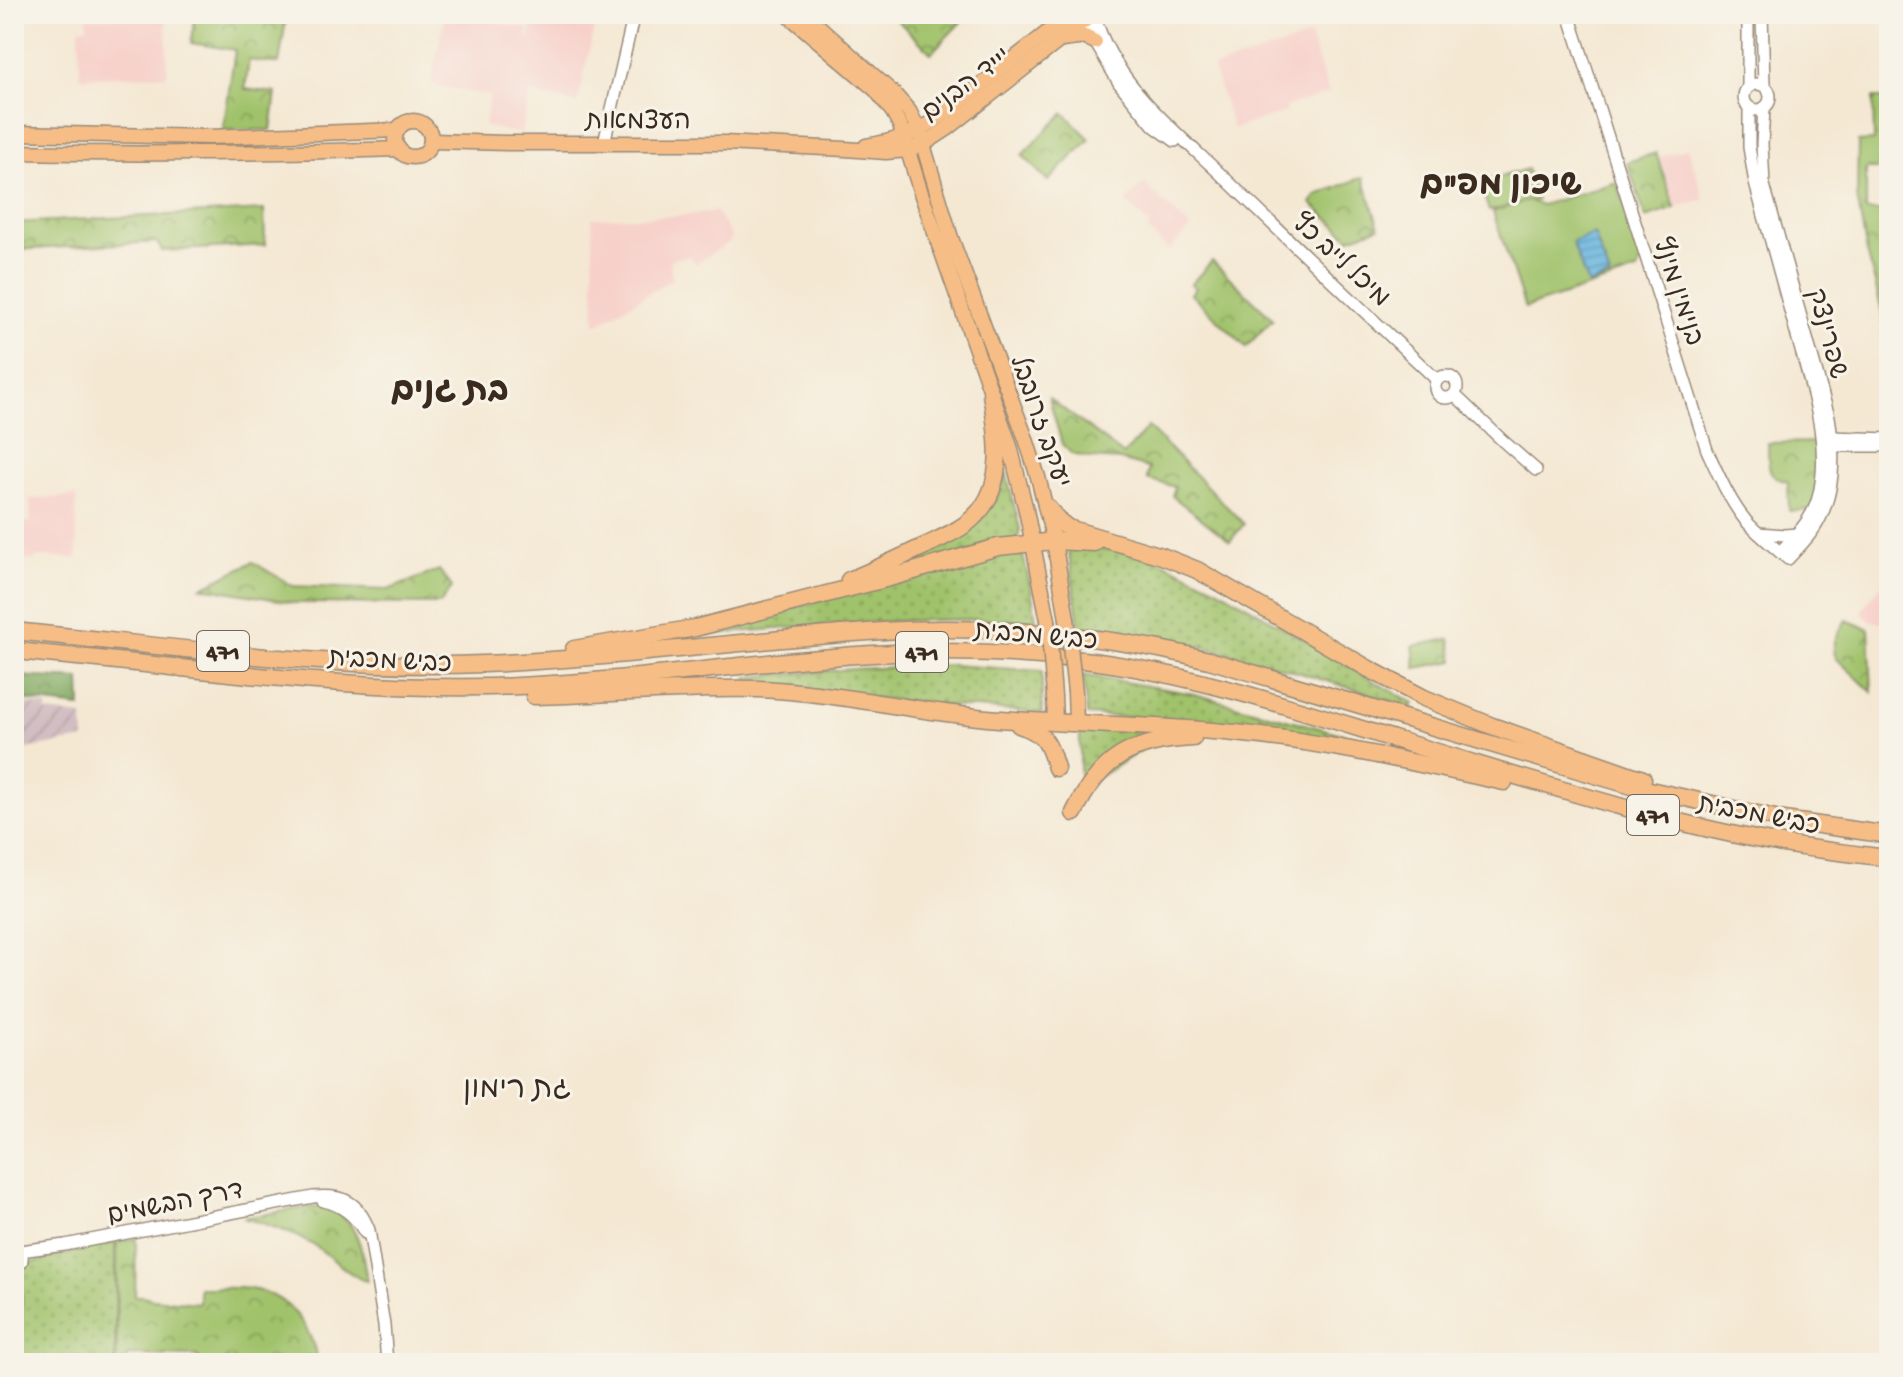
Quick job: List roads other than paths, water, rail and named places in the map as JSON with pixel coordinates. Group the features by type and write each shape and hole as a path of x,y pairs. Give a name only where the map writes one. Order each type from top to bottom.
{"highway":[{"path":"778,607 896,560 946,536 979,513 990,493 997,465 997,425 991,394"},
{"path":"1046,506 1068,528 1176,561 1209,576 1380,675 1435,703 1589,761 1747,813"},
{"path":"478,664 695,628 998,547 1054,541 1133,548"},
{"name":"כביש מכבית","path":"14,631 309,659 478,664 564,660 884,631 978,629 1062,635 1148,647 1209,660 1632,786 1747,813 1889,835"},
{"name":"כביש מכבית","path":"14,651 297,678 424,686 513,687 874,654 974,652 1093,661 1149,670 1241,692 1673,821 1762,840 1889,858"},
{"path":"424,686 532,696 706,689 768,690 820,694 999,719 1259,735 1358,750 1619,806"},
{"path":"999,719 1039,733 1047,742 1056,768"},
{"path":"1074,813 1097,774 1128,751 1170,740 1259,735"}],"main road":[{"name":"יעקב זרובבל","path":"787,14 876,90 893,112 906,144 1010,446 1048,620 1055,721"},
{"name":"יעקב זרובבל","path":"805,14 895,95 909,111 921,138 951,238 1026,439 1046,506 1067,619 1076,722"},
{"name":"י''ד הבנים","path":"906,144 944,123 1058,41 1085,15"},
{"name":"י''ד הבנים","path":"944,123 1085,15"},
{"path":"1058,41 1085,37 1095,42"},
{"path":"909,111 944,123 932,176"},
{"path":"14,133 208,137 398,130 409,122 420,122 429,131 429,148 419,156 408,156 399,149 396,138 398,130"},
{"name":"העצמאות","path":"431,141 725,143 878,152 906,144"},
{"name":"העצמאות","path":"845,149 882,143 906,144"},
{"path":"14,152 139,155 399,149"},
{"path":"878,152 900,160 914,171"}],"street":[{"path":"604,143 634,14"},
{"name":"בנימין מינץ","path":"1569,14 1707,450 1747,522 1784,556"},
{"path":"1748,14 1748,88"},
{"path":"1762,14 1764,86 1770,97 1764,108 1757,110 1749,107 1744,100 1745,92 1755,84 1764,86"},
{"name":"מיכל לייב כץ","path":"1085,15 1095,42 1119,83 1154,126 1216,169"},
{"name":"מיכל לייב כץ","path":"1085,15 1123,74 1159,118 1437,380 1448,376 1454,379 1457,388 1455,395 1536,470"},
{"name":"שפרינצק","path":"1749,107 1749,147 1755,183 1815,402 1829,442 1814,510 1784,556"},
{"name":"שפרינצק","path":"1764,108 1764,185 1829,417 1830,486 1822,513 1807,538 1784,556"},
{"path":"1829,442 1889,439"},
{"path":"1829,442 1889,446"},
{"path":"1758,533 1797,534"},
{"name":"דרך הבשמים","path":"19,1252 294,1201 322,1200 338,1205 353,1216 371,1246 387,1363"},
{"path":"14,1267 21,1263 19,1252"}],"water":[{"path":"1594,234 1610,277 1588,285 1572,242"}],"district":[{"name":"שיכון מפ\"ם","path":"1501,182"},
{"name":"בת גנים","path":"450,388"},
{"name":"גת רימון","path":"517,1087"}]}
